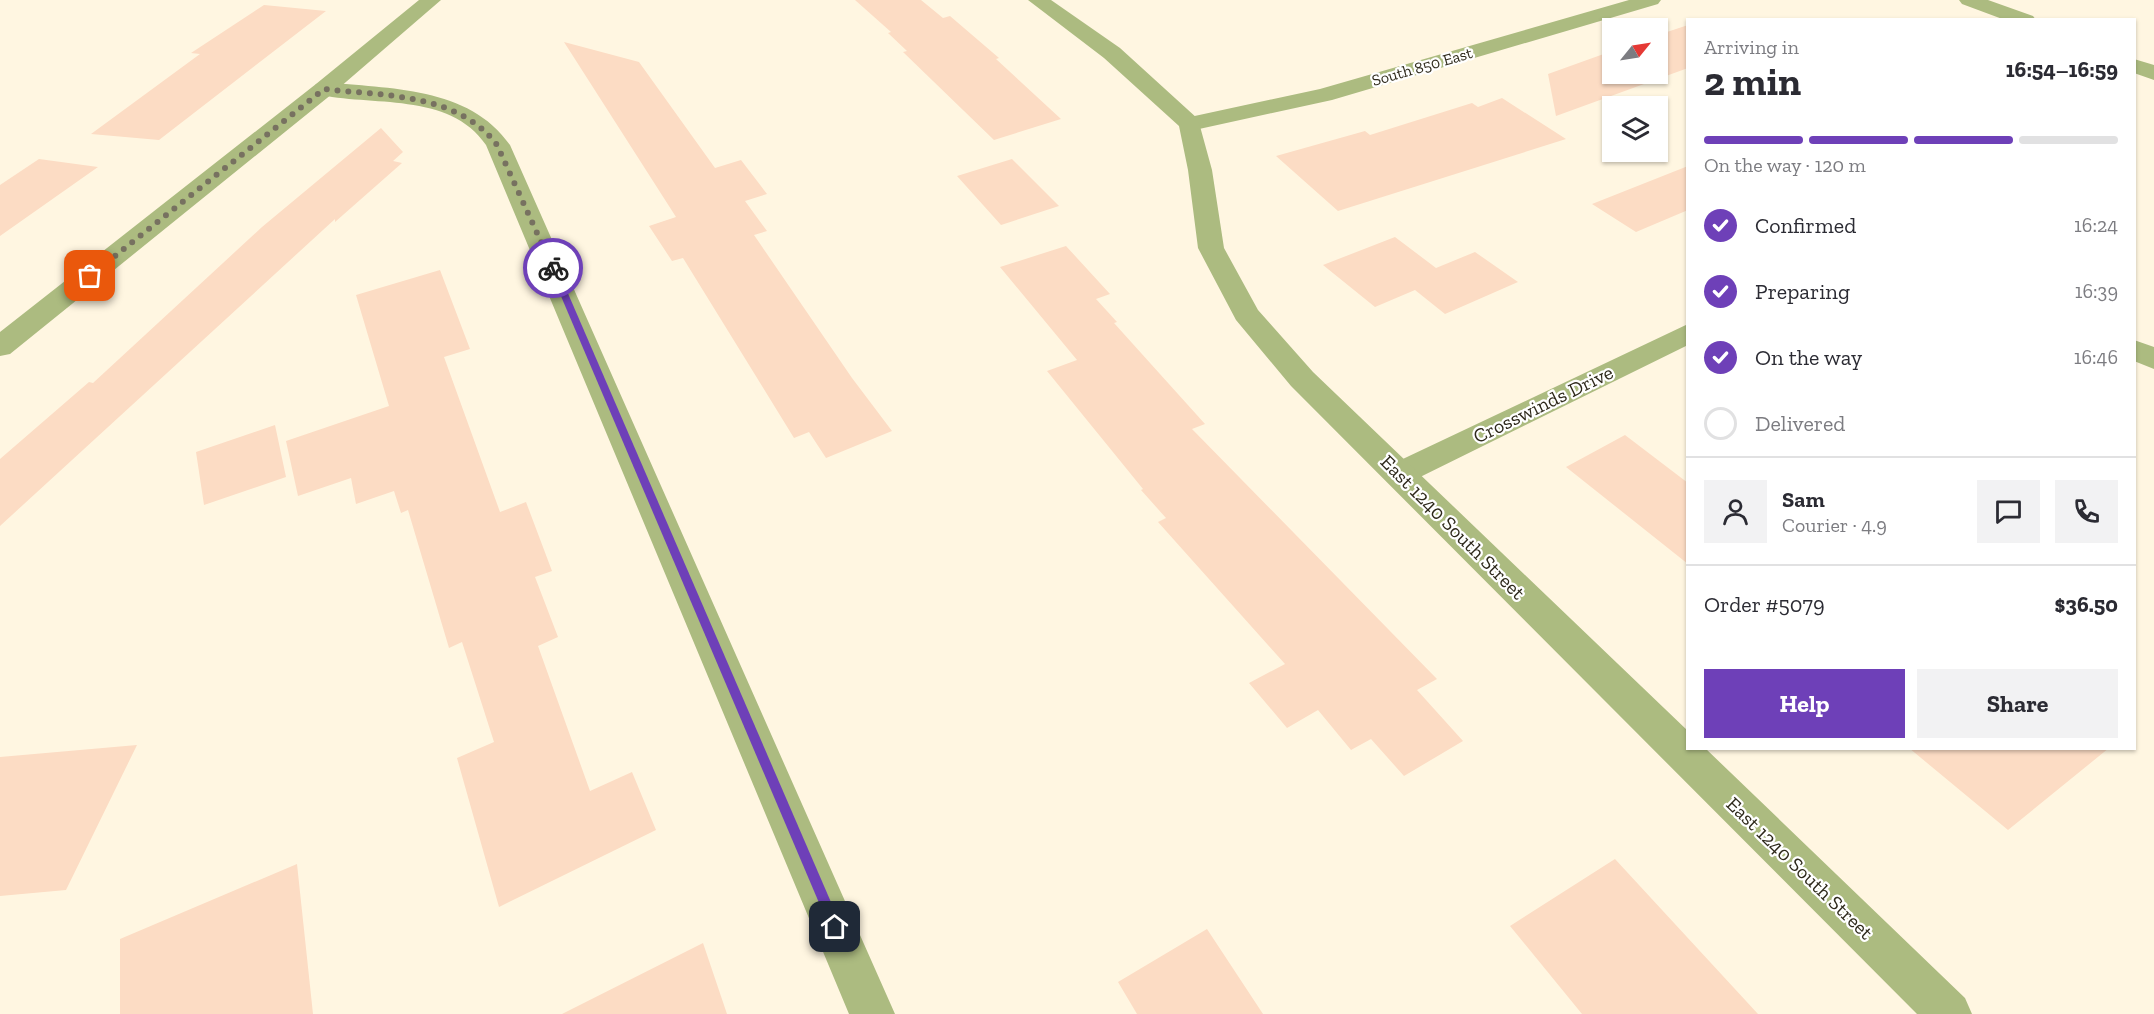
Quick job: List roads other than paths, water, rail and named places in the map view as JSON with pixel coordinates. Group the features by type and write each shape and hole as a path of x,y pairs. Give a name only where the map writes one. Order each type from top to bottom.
{"street":[{"path":"0,347 324,89 431,0"},
{"path":"1038,0 1112,52 1190,124"},
{"name":"South 850 East","path":"1190,124 1324,95 1651,0"},
{"path":"1969,0 2020,18"},
{"path":"2136,66 2154,73"},
{"path":"324,89 435,104 464,115 484,128 497,145 527,209 873,1014"},
{"name":"East 1240 South Street","path":"1190,124 1200,170 1211,248 1246,314 1302,379 1949,1014"},
{"name":"Crosswinds Drive","path":"1399,474 1686,334"},
{"path":"2136,350 2154,359"}]}
